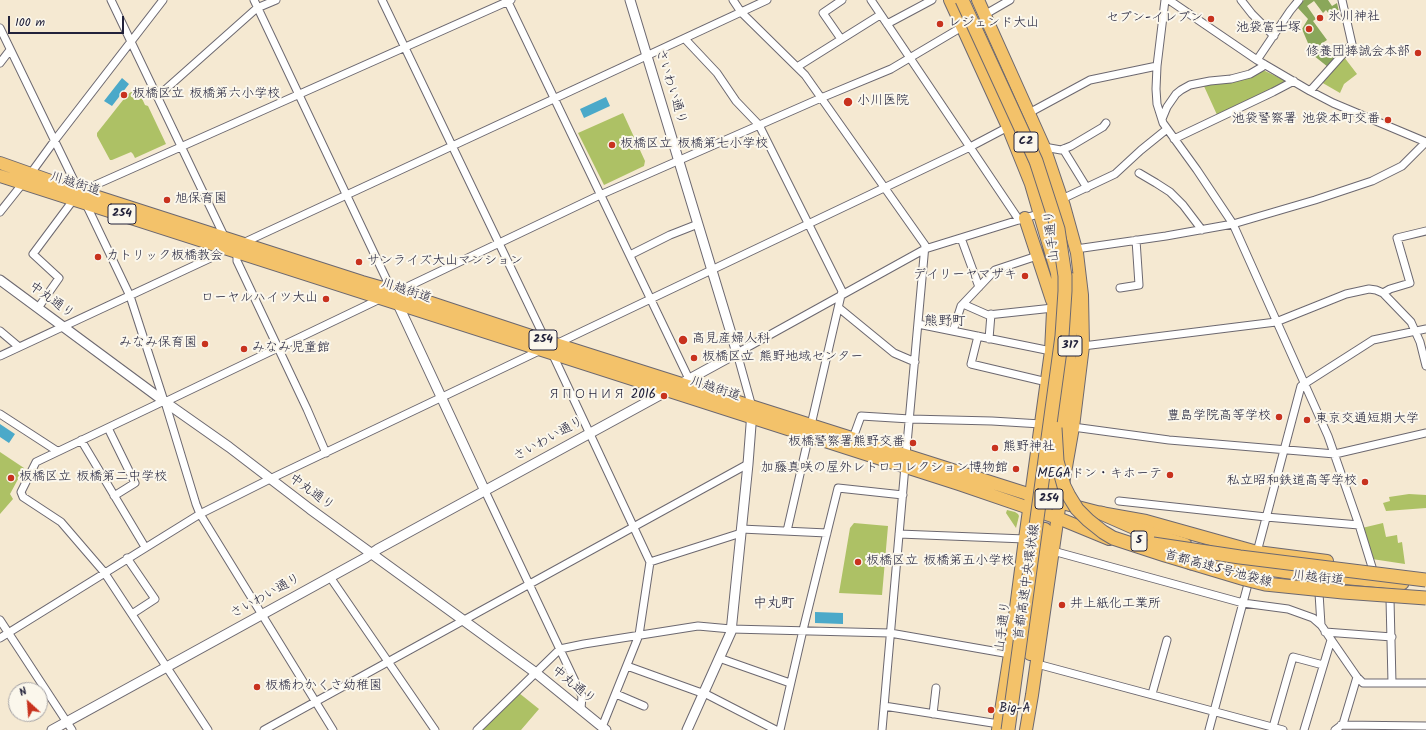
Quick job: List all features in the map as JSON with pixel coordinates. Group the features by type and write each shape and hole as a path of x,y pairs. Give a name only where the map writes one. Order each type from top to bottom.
{"highway":[{"name":"首都高速中央環状線","path":"962,0 1036,162 1058,229 1067,291"},
{"name":"首都高速中央環状線","path":"966,0 1039,161 1060,228 1067,266 1067,291 1061,355 1004,729"},
{"name":"首都高速5号池袋線","path":"1067,291 1068,328 1058,426 1059,454 1062,468 1070,489 1081,506 1096,520 1121,535 1160,546 1426,580"},
{"name":"首都高速5号池袋線","path":"1067,291 1056,425 1056,454 1066,491 1088,520 1108,535 1125,542 1251,581 1287,587 1426,598"},
{"path":"1101,513 1142,531 1269,569 1426,585"},
{"path":"1184,564 1212,561 1270,577 1426,594"}],"main road":[{"name":"山手通り","path":"950,0 1008,127 1031,184 1058,272 1059,293 1055,351 1039,475"},
{"name":"山手通り","path":"978,0 1044,147 1063,202 1071,276 1071,328 1068,383 1052,485"},
{"name":"川越街道","path":"0,163 31,173 82,197"},
{"name":"川越街道","path":"0,176 22,183 82,197 549,347 669,390 752,412 810,430 905,465 1058,518 1124,546 1248,584 1319,593 1426,602"},
{"name":"317","path":"1026,730 1060,501 1073,427 1083,346 1082,295 1076,249 1063,202"},
{"path":"1022,219 1038,256 1053,307"},
{"name":"317","path":"1004,729 1010,654 1051,351 1054,291 1051,250"},
{"name":"川越街道","path":"549,347 685,381 752,412"},
{"name":"川越街道","path":"810,430 853,438 905,465 1060,501 1101,513 1146,521 1257,552 1426,575"},
{"name":"山手通り","path":"1004,729 1031,527"},
{"path":"1021,730 1045,529"}],"street":[{"path":"0,356 217,255 224,242 158,96 111,0"},
{"path":"0,212 163,0"},
{"path":"254,0 347,196 440,398 582,696 581,709"},
{"path":"158,96 257,8 276,0"},
{"path":"382,0 549,347 650,562 639,635 604,728"},
{"path":"38,308 59,278 33,254 82,197 94,186 509,0 600,195 630,255 685,381"},
{"name":"さいわい通り","path":"52,730 589,433 737,353 630,0"},
{"path":"733,0 742,12 805,75 925,245 882,730"},
{"path":"326,452 236,261 240,247 452,146 767,0"},
{"path":"841,39 823,13 842,0"},
{"path":"871,0 970,147 1022,219"},
{"path":"887,24 932,0"},
{"path":"984,15 1010,0"},
{"path":"1165,0 1157,66 1156,97 1162,119 1167,130 1197,170 1233,224 1335,454 1372,567"},
{"path":"1076,249 1233,224 1315,200 1372,181 1402,166 1426,142 1333,103 1310,91 1257,60 1169,0"},
{"path":"1241,0 1252,14 1274,36"},
{"path":"1257,60 1299,0"},
{"path":"1310,91 1352,44 1342,0"},
{"path":"797,67 880,15"},
{"path":"208,730 104,572 61,522 23,497 21,492 36,462 277,348 394,297 409,286 600,195 821,98 891,69 962,27"},
{"path":"0,28 130,296 200,514 333,730"},
{"path":"685,39 717,73 736,101 759,125 842,291 787,531"},
{"path":"0,63 10,50"},
{"path":"1162,119 1167,107 1176,94 1190,85 1231,79 1250,74 1262,67 1264,64"},
{"path":"1029,113 1090,80 1157,66"},
{"path":"1174,139 1294,81"},
{"path":"1044,147 1063,149 1103,127 1106,123"},
{"path":"0,638 104,572 200,514 326,452 970,147 1008,127"},
{"path":"687,730 731,629 752,412 737,353 925,249 1040,214 1115,174 1141,150 1167,130"},
{"path":"1063,149 1087,188"},
{"path":"1139,173 1170,192 1183,205 1202,230"},
{"path":"630,255 670,235 698,224"},
{"path":"1383,293 1390,289 1410,283 1397,238 1426,231"},
{"path":"961,238 979,287"},
{"path":"1120,288 1139,285 1136,240"},
{"path":"953,331 961,306 995,270 1038,256"},
{"name":"中丸通り","path":"0,280 164,402 229,447 270,479 536,673 604,728"},
{"path":"1083,346 1276,322 1346,294 1369,289 1383,293 1411,322 1420,342 1426,366"},
{"path":"963,304 988,315 1053,307"},
{"path":"839,308 894,353 915,362"},
{"path":"989,338 991,314"},
{"path":"918,324 1051,351"},
{"path":"1257,552 1301,386 1373,340 1426,329"},
{"path":"0,331 19,347"},
{"path":"978,336 971,364 1047,382"},
{"path":"0,414 58,451"},
{"path":"853,438 861,416 1041,424"},
{"path":"1073,427 1169,440 1335,454 1426,433"},
{"path":"108,428 135,483 114,496"},
{"path":"81,440 145,547"},
{"path":"264,730 748,464"},
{"path":"780,730 790,683 838,488 903,495"},
{"path":"1119,501 1266,517 1359,525"},
{"path":"650,562 741,531 827,533"},
{"path":"899,534 1025,539"},
{"path":"1053,551 1243,603 1288,609 1313,618 1321,625 1357,677 1363,683 1426,683"},
{"path":"127,558 155,599 132,614"},
{"path":"330,577 435,730"},
{"path":"1209,730 1248,584"},
{"path":"1319,593 1321,625"},
{"path":"1390,599 1392,683"},
{"path":"0,620 72,730"},
{"path":"477,730 560,649 698,626 731,629 890,633 1010,654"},
{"path":"1325,632 1392,637"},
{"path":"1152,694 1167,640"},
{"path":"1304,730 1331,640"},
{"path":"1273,727 1293,657 1323,665"},
{"path":"719,658 790,683"},
{"path":"1037,664 1214,711 1258,727 1273,727 1283,730"},
{"path":"627,666 704,693 776,730"},
{"path":"1335,730 1342,724 1357,677"},
{"path":"933,714 936,688"},
{"path":"616,694 644,706"},
{"path":"884,706 933,714 1004,729"},
{"path":"1341,725 1363,728 1426,726"}],"green space":[{"path":"1304,0 1328,0 1332,6 1337,3 1339,12 1329,14 1326,10 1323,13 1314,1 1307,6 1316,19 1313,21 1327,40 1321,44 1326,52 1335,46 1339,50 1339,54 1328,67 1313,55 1302,29 1308,19 1297,7"},
{"path":"1344,57 1357,74 1344,84 1340,93 1321,82"},
{"path":"1263,70 1288,82 1218,117 1203,84"},
{"path":"138,90 145,105 148,106 166,144 135,158 131,152 110,160 97,136 97,133 127,95"},
{"path":"623,113 645,161 644,166 604,185 578,133"},
{"path":"0,452 24,468 10,494 13,499 0,514"},
{"path":"1409,494 1426,495 1426,508 1386,511 1383,503 1390,501 1389,497"},
{"path":"1007,510 1015,512 1019,516 1016,528 1006,513"},
{"path":"854,523 888,526 882,595 839,593 850,528"},
{"path":"1383,523 1386,537 1397,535 1398,543 1402,542 1405,564 1372,559 1362,528"},
{"path":"519,693 539,709 521,730 482,730"}],"water":[{"path":"122,78 129,84 112,106 104,101"},
{"path":"606,97 610,106 584,118 580,109"},
{"path":"0,424 15,434 9,443 0,437"},
{"path":"815,612 843,613 843,624 815,623"}],"tunnel":[{"path":"1045,529 1052,485"}],"place":[{"name":"氷川神社","path":"1320,18"},
{"name":"セブン-イレブン","path":"1211,19"},
{"name":"レジェンド大山","path":"940,24"},
{"name":"池袋富士塚","path":"1309,29"},
{"name":"修養団捧誠会本部","path":"1418,53"},
{"name":"板橋区立 板橋第六小学校","path":"124,95"},
{"name":"小川医院","path":"848,102"},
{"name":"池袋警察署 池袋本町交番","path":"1388,120"},
{"name":"板橋区立 板橋第七小学校","path":"612,145"},
{"name":"旭保育園","path":"167,200"},
{"name":"カトリック板橋教会","path":"98,257"},
{"name":"サンライズ大山マンション","path":"359,262"},
{"name":"デイリーヤマザキ","path":"1025,276"},
{"name":"ローヤルハイツ大山","path":"326,299"},
{"name":"高見産婦人科","path":"683,340"},
{"name":"みなみ保育園","path":"205,344"},
{"name":"みなみ児童館","path":"244,349"},
{"name":"板橋区立 熊野地域センター","path":"694,358"},
{"name":"ЯПОНИЯ 2016","path":"664,396"},
{"name":"豊島学院高等学校","path":"1279,417"},
{"name":"東京交通短期大学","path":"1307,420"},
{"name":"板橋警察署熊野交番","path":"913,443"},
{"name":"熊野神社","path":"995,448"},
{"name":"加藤真咲の屋外レトロコレクション博物館","path":"1016,469"},
{"name":"MEGAドン・キホーテ","path":"1170,475"},
{"name":"板橋区立 板橋第二中学校","path":"11,478"},
{"name":"私立昭和鉄道高等学校","path":"1365,482"},
{"name":"板橋区立 板橋第五小学校","path":"858,562"},
{"name":"井上紙化工業所","path":"1062,605"},
{"name":"板橋わかくさ幼稚園","path":"257,687"},
{"name":"Big-A","path":"991,710"}],"district":[{"name":"熊野町","path":"945,323"},
{"name":"中丸町","path":"774,605"}]}
